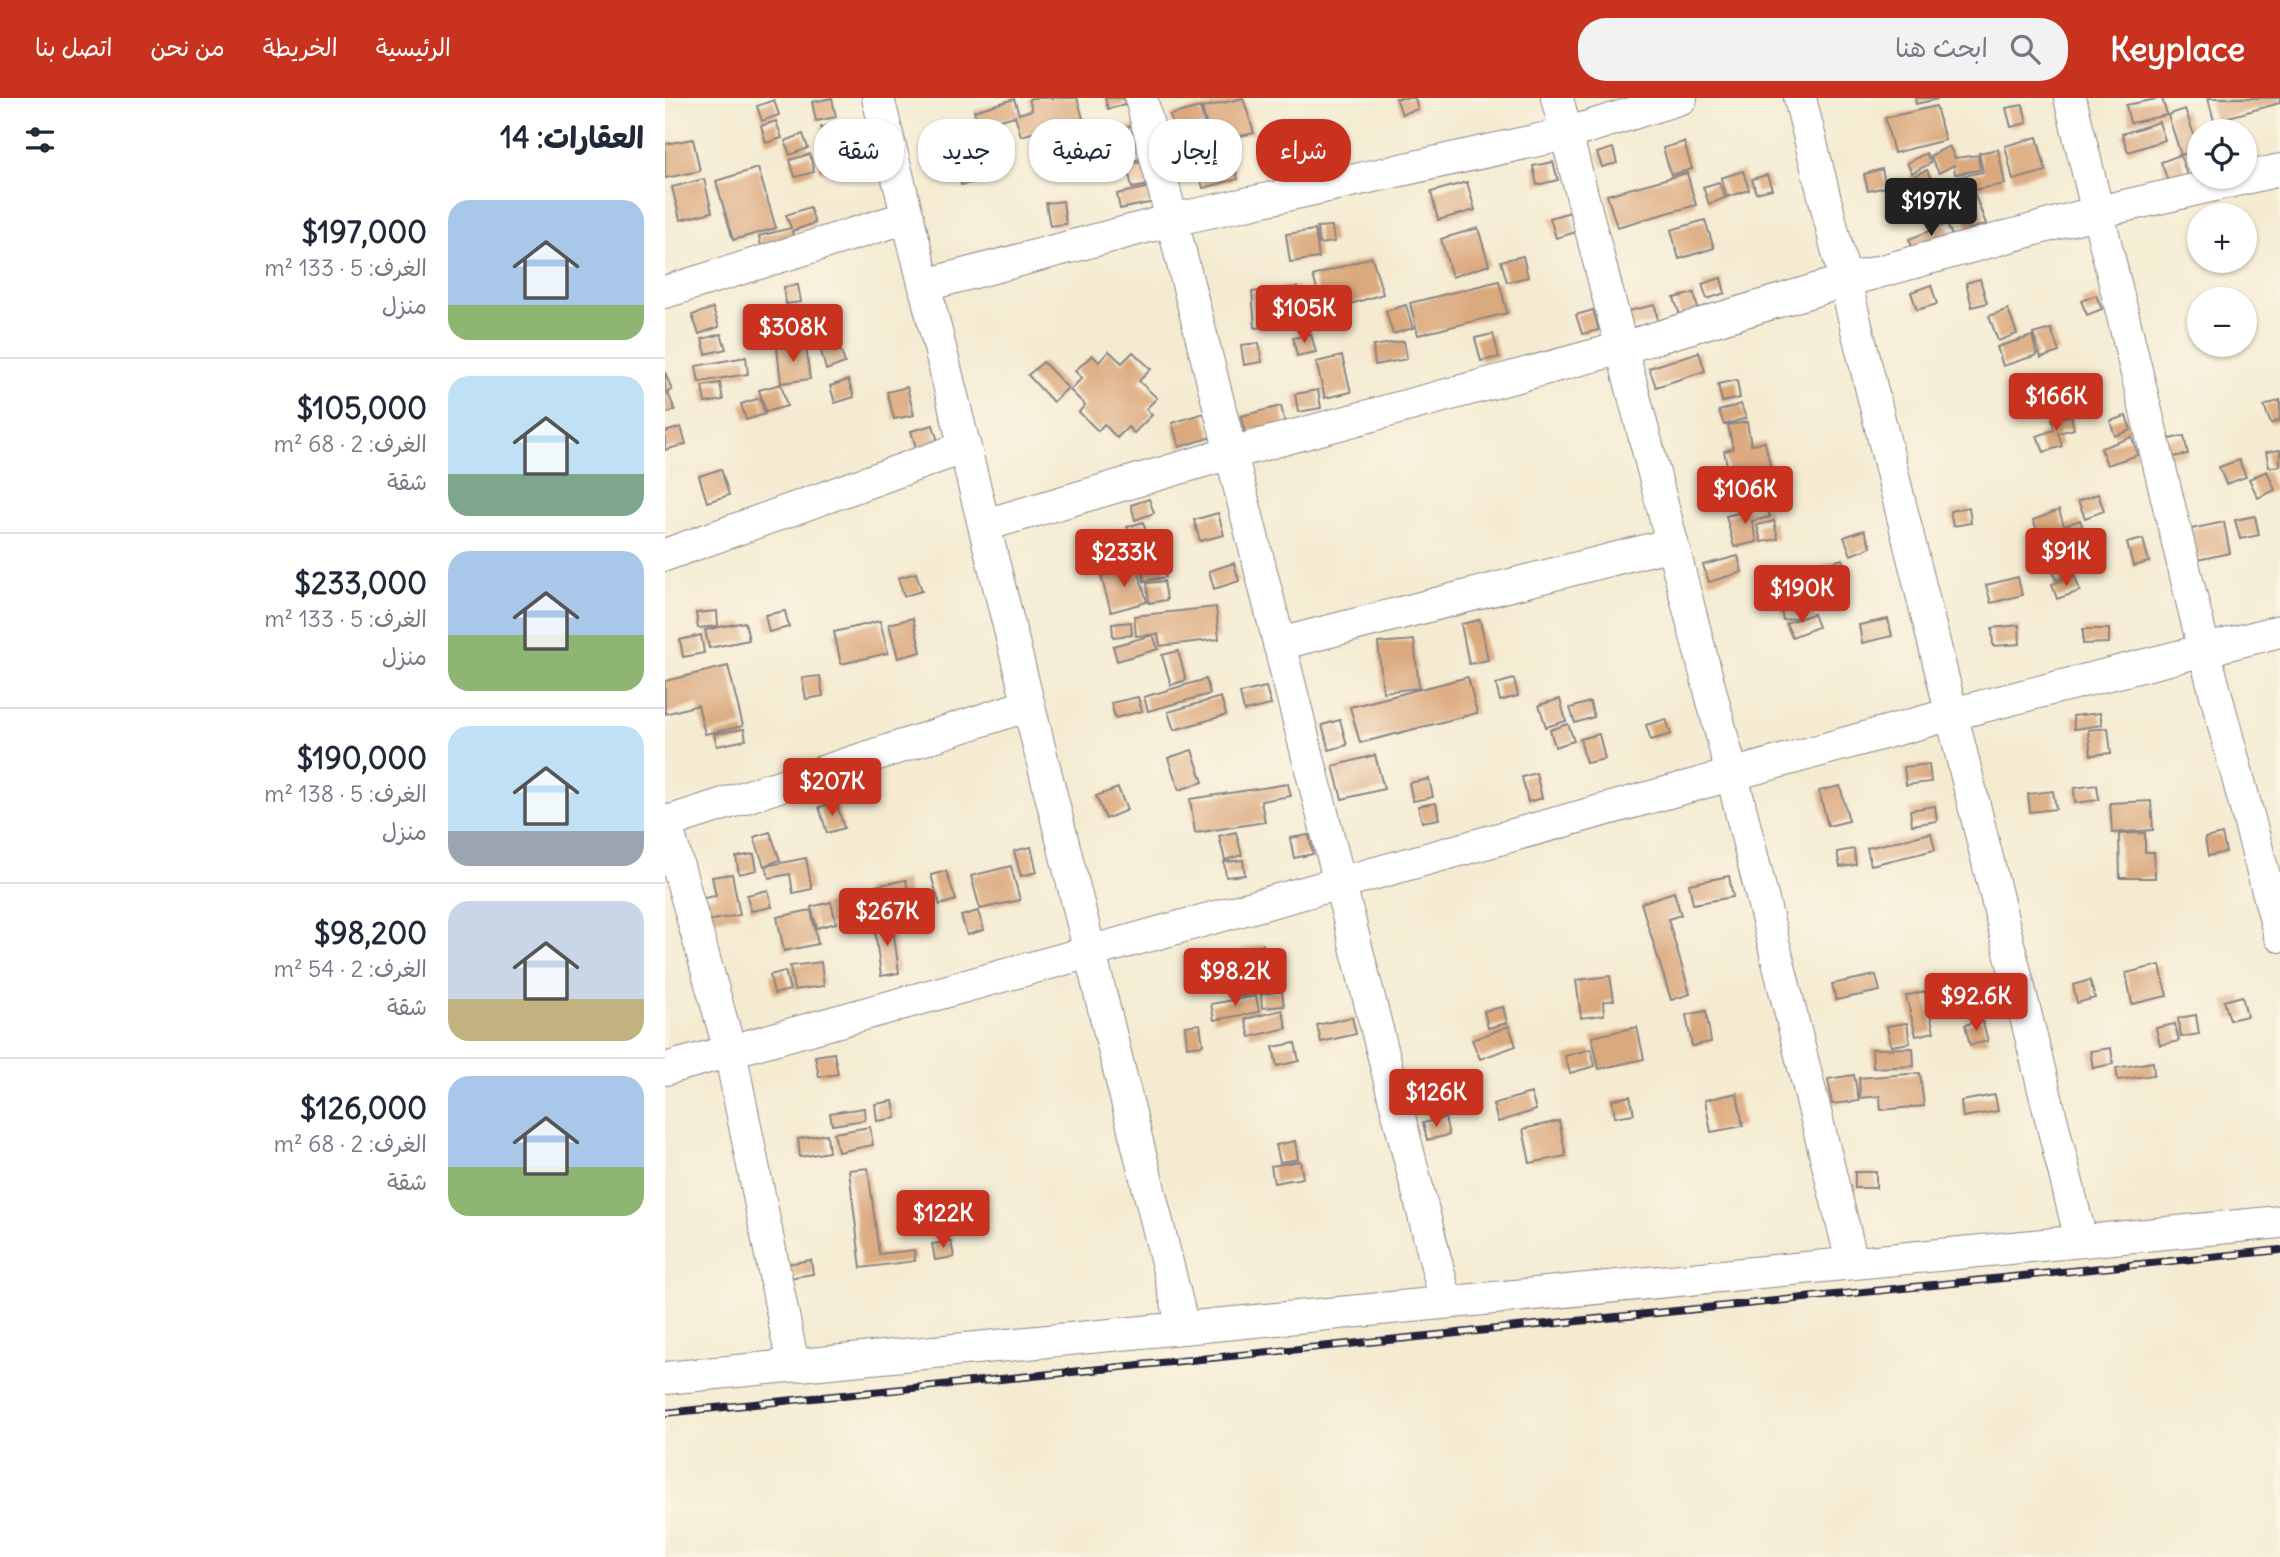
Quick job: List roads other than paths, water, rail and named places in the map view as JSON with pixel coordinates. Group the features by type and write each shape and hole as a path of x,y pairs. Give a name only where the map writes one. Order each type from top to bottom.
{"street":[{"path":"879,98 1183,1327"},
{"path":"1141,98 1446,1301"},
{"path":"1557,98 1732,775 1852,1262"},
{"path":"925,285 1172,220 1566,134 1681,98"},
{"path":"1800,98 2081,1240"},
{"path":"2070,98 2204,650 2280,936"},
{"path":"985,525 1231,453 1622,348 1846,281 2098,212 2280,170"},
{"path":"665,292 908,216"},
{"path":"665,555 965,447"},
{"path":"1279,644 1672,544"},
{"path":"665,1069 1952,714 2280,631"},
{"path":"793,1365 730,1051 665,822 1029,705"},
{"path":"665,1378 2280,1222"}],"railway":[{"path":"665,1413 2280,1250"}]}
